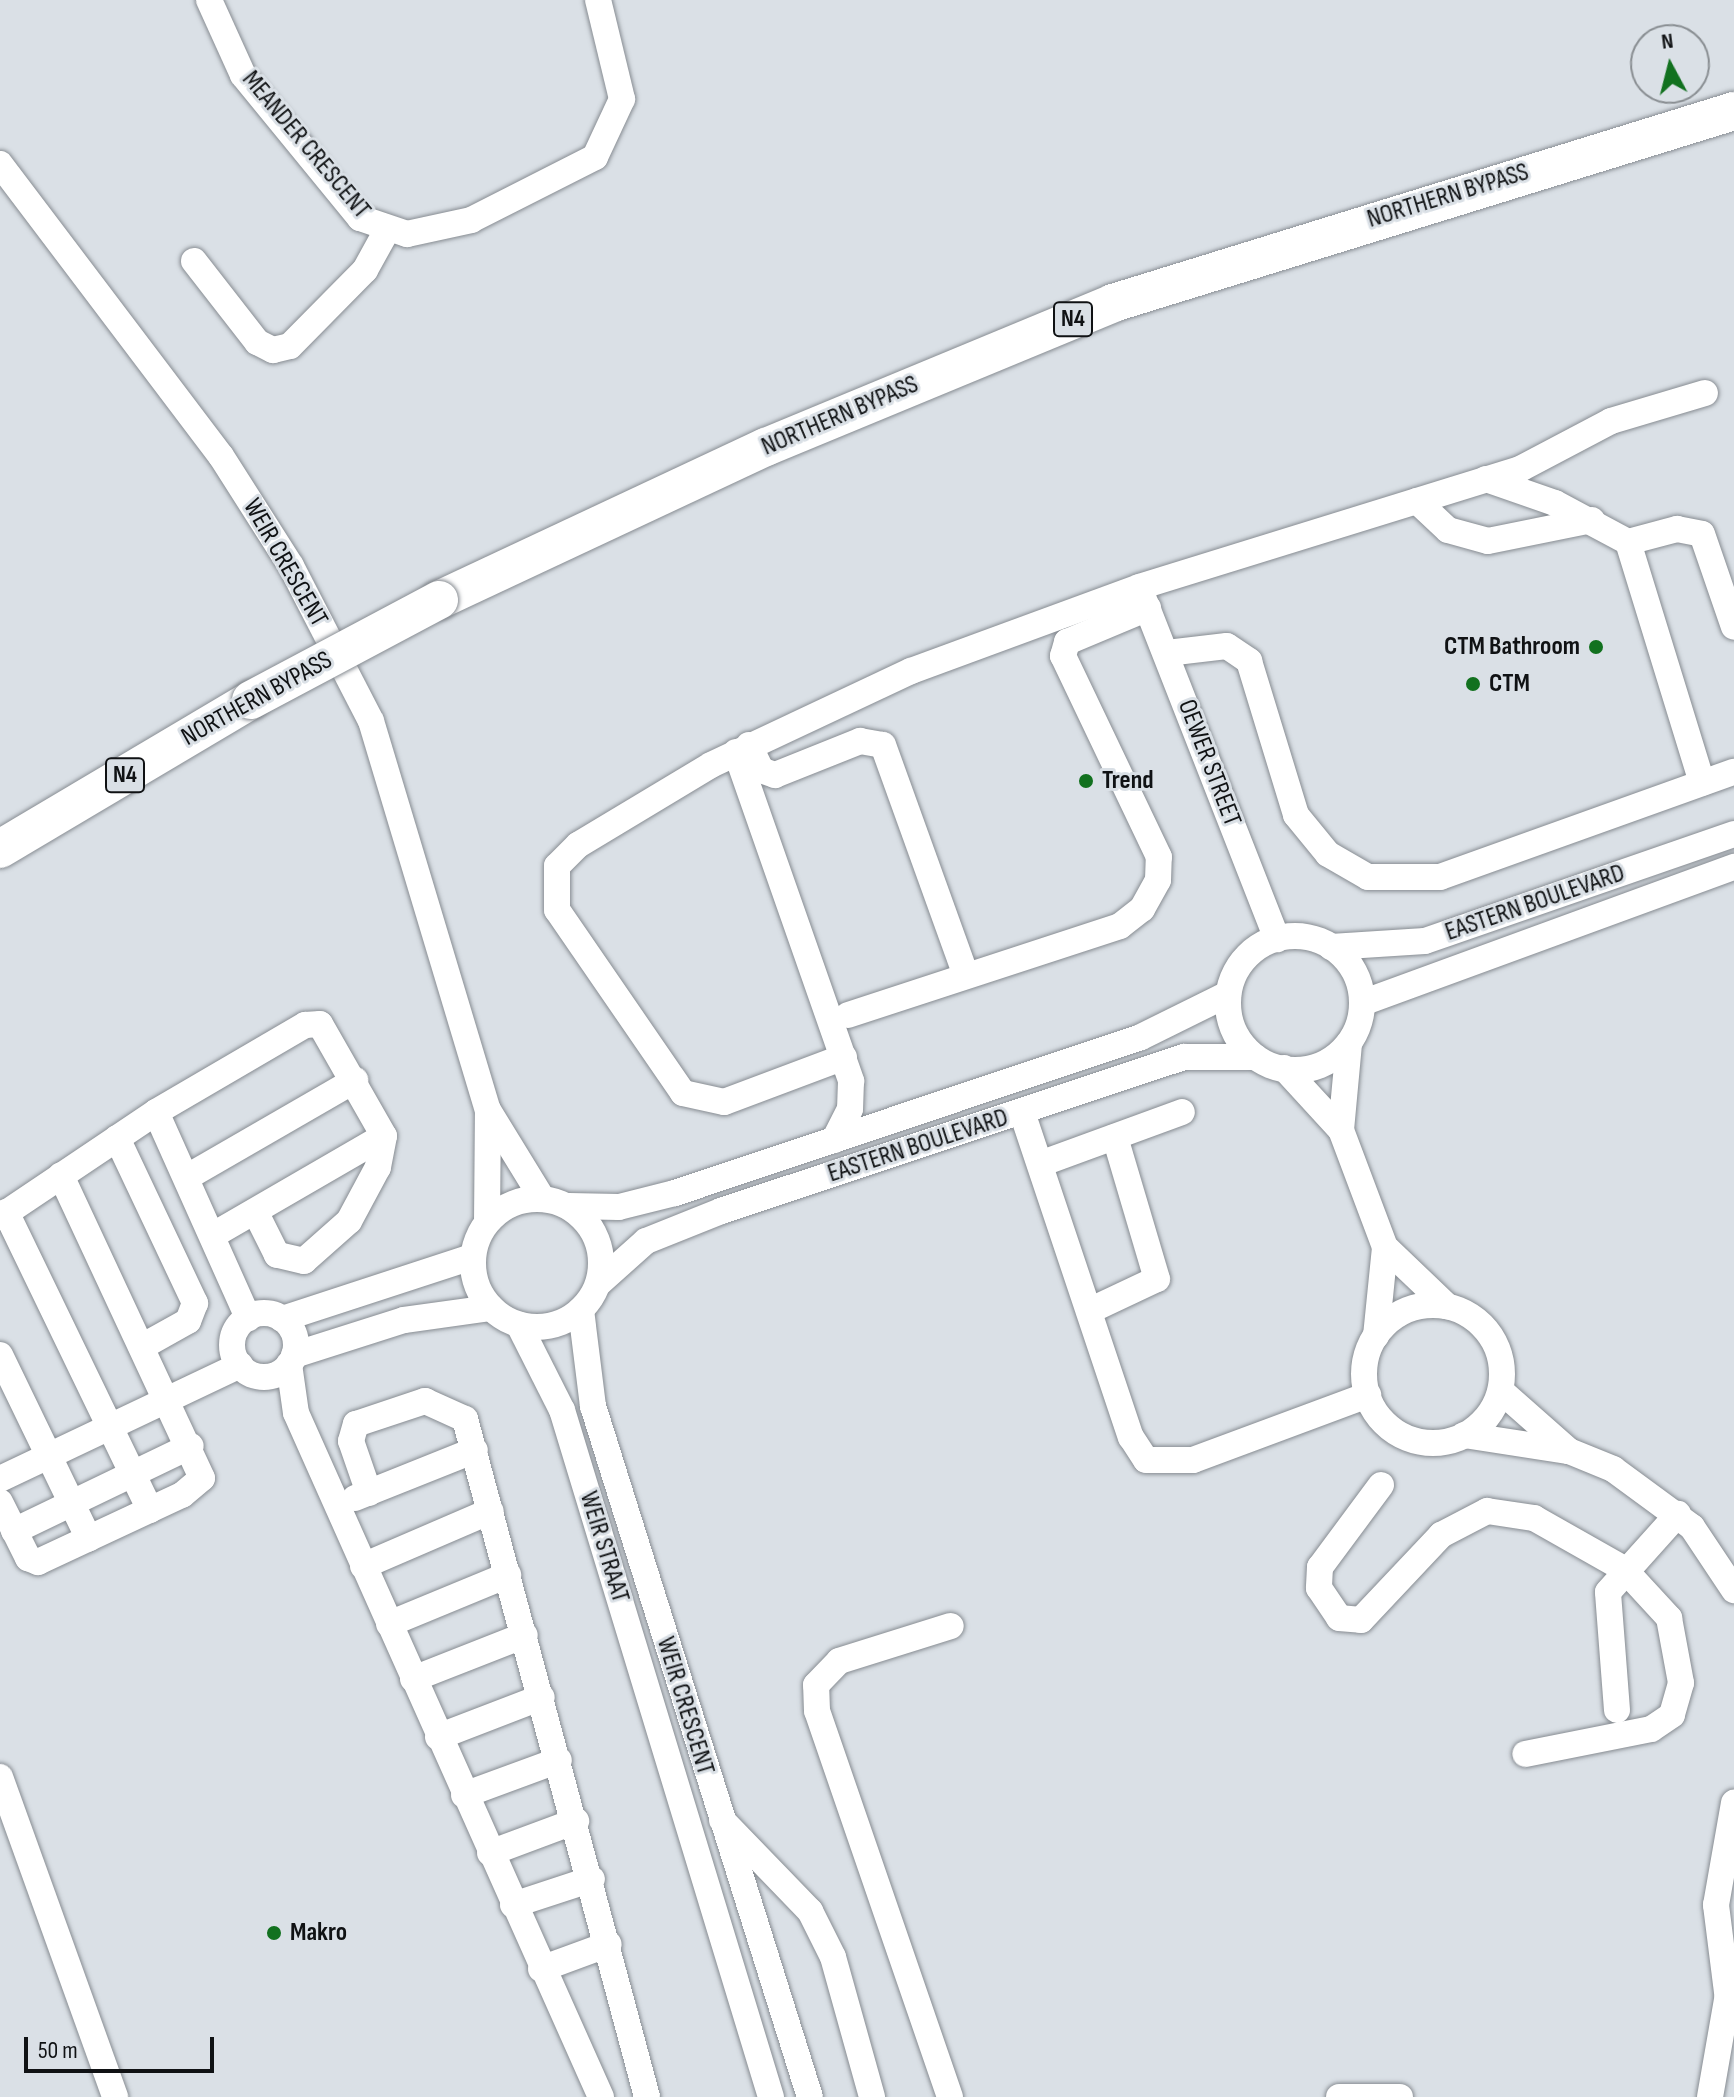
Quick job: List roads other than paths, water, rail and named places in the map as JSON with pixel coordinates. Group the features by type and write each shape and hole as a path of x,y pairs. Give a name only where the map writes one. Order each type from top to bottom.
{"highway":[{"name":"NORTHERN BYPASS","path":"0,849 251,700 439,600 766,447 1113,303 1734,111"}],"street":[{"name":"MEANDER CRESCENT","path":"209,0 243,75 360,218 386,232 435,232 471,220 595,157 622,99 598,0"},
{"name":"WEIR CRESCENT","path":"0,164 221,456 342,665 408,828 488,1110"},
{"path":"194,261 257,342 273,350 290,346 365,270 386,232"},
{"path":"844,1057 724,1102 693,1099 659,1063 557,910 553,876 578,845 743,748 994,637 1144,598 1556,453 1611,421 1705,393"},
{"path":"1486,479 1592,520 1628,542 1702,783"},
{"path":"1417,501 1448,530 1473,539 1519,539 1592,520"},
{"path":"1628,542 1677,529 1702,534 1734,627"},
{"path":"848,1015 1120,926 1152,895 1159,857 1063,656 1067,642 1144,598"},
{"name":"OEWER STREET","path":"1144,598 1277,939"},
{"path":"1167,653 1227,646 1249,661 1287,797 1314,841 1345,866 1387,881 1425,880 1734,772"},
{"path":"743,748 761,770 775,775 860,741 883,745 966,976"},
{"path":"743,748 844,1057 850,1109 834,1140"},
{"name":"EASTERN BOULEVARD","path":"1277,939 1331,947 1425,941 1734,834"},
{"name":"EASTERN BOULEVARD","path":"1362,1003 1734,867"},
{"path":"1255,1057 1233,1029 1228,994 1245,959 1277,939"},
{"path":"1331,947 1353,971 1362,1003 1349,1043 1341,1130"},
{"name":"EASTERN BOULEVARD","path":"569,1206 643,1204 1154,1033 1228,994"},
{"path":"150,1510 3,1214 156,1112 314,1023 326,1028 384,1136 359,1207 316,1254 283,1260 256,1213"},
{"name":"EASTERN BOULEVARD","path":"599,1283 661,1233 1184,1057 1255,1057 1284,1068 1315,1067 1349,1043"},
{"path":"1284,1068 1341,1130 1385,1247 1447,1306 1485,1328 1497,1347 1501,1391 1492,1411 1464,1435"},
{"path":"189,1176 355,1080"},
{"path":"488,1110 542,1198"},
{"path":"487,1221 522,1200 542,1198 569,1206 597,1240 599,1283 581,1310 563,1322 519,1325 491,1308 472,1257 487,1221 488,1110"},
{"path":"156,1112 215,1234 248,1318"},
{"path":"1022,1112 1134,1443 1154,1463 1193,1460 1368,1395"},
{"path":"1040,1164 1182,1112"},
{"path":"215,1234 256,1213 384,1136"},
{"path":"1089,1311 1157,1279 1115,1137"},
{"path":"117,1138 195,1303 188,1321 145,1345"},
{"path":"0,1502 33,1562 89,1539 200,1483 191,1446 61,1175"},
{"path":"1385,1247 1376,1336 1364,1366 1368,1395 1389,1428 1410,1439 1433,1443 1464,1435 1569,1451 1613,1469 1678,1514 1734,1590"},
{"path":"248,1318 282,1319 472,1257"},
{"path":"1376,1336 1402,1312 1447,1306"},
{"path":"0,1479 170,1401 250,1371 292,1360 404,1320 491,1308"},
{"name":"WEIR CRESCENT","path":"581,1310 593,1406 810,2097"},
{"path":"248,1318 233,1339 250,1371 296,1413"},
{"path":"282,1319 294,1335 292,1360 296,1413 541,1969 601,2097"},
{"name":"WEIR STRAAT","path":"519,1325 562,1410 771,2097"},
{"path":"0,1355 89,1539"},
{"path":"1501,1391 1569,1451"},
{"path":"369,1493 351,1441 356,1424 436,1401 465,1419 592,1879 647,2097"},
{"path":"14,1531 191,1446"},
{"path":"337,1505 475,1450"},
{"path":"1381,1485 1320,1567 1319,1588 1339,1618 1361,1620 1441,1535 1487,1511 1534,1518 1624,1569 1658,1602 1674,1631 1676,1709 1651,1729 1525,1754"},
{"path":"363,1566 491,1511"},
{"path":"1617,1710 1605,1614 1624,1569 1678,1514"},
{"path":"389,1624 508,1575"},
{"path":"950,2097 817,1711 816,1685 839,1661 951,1626"},
{"path":"413,1679 525,1635"},
{"path":"438,1737 542,1697"},
{"path":"464,1795 559,1760"},
{"path":"0,1777 115,2097"},
{"path":"1728,2000 1716,1905 1734,1803"},
{"path":"720,1818 810,1911 833,1957 872,2097"},
{"path":"490,1853 576,1821"},
{"path":"513,1905 592,1879"},
{"path":"541,1969 609,1944"},
{"path":"1710,2097 1728,2035 1728,2000 1734,1950"},
{"path":"1339,2097 1400,2097"}],"place":[{"name":"CTM Bathroom","path":"1596,647"},
{"name":"CTM","path":"1473,684"},
{"name":"Trend","path":"1086,781"},
{"name":"Makro","path":"274,1933"}]}
